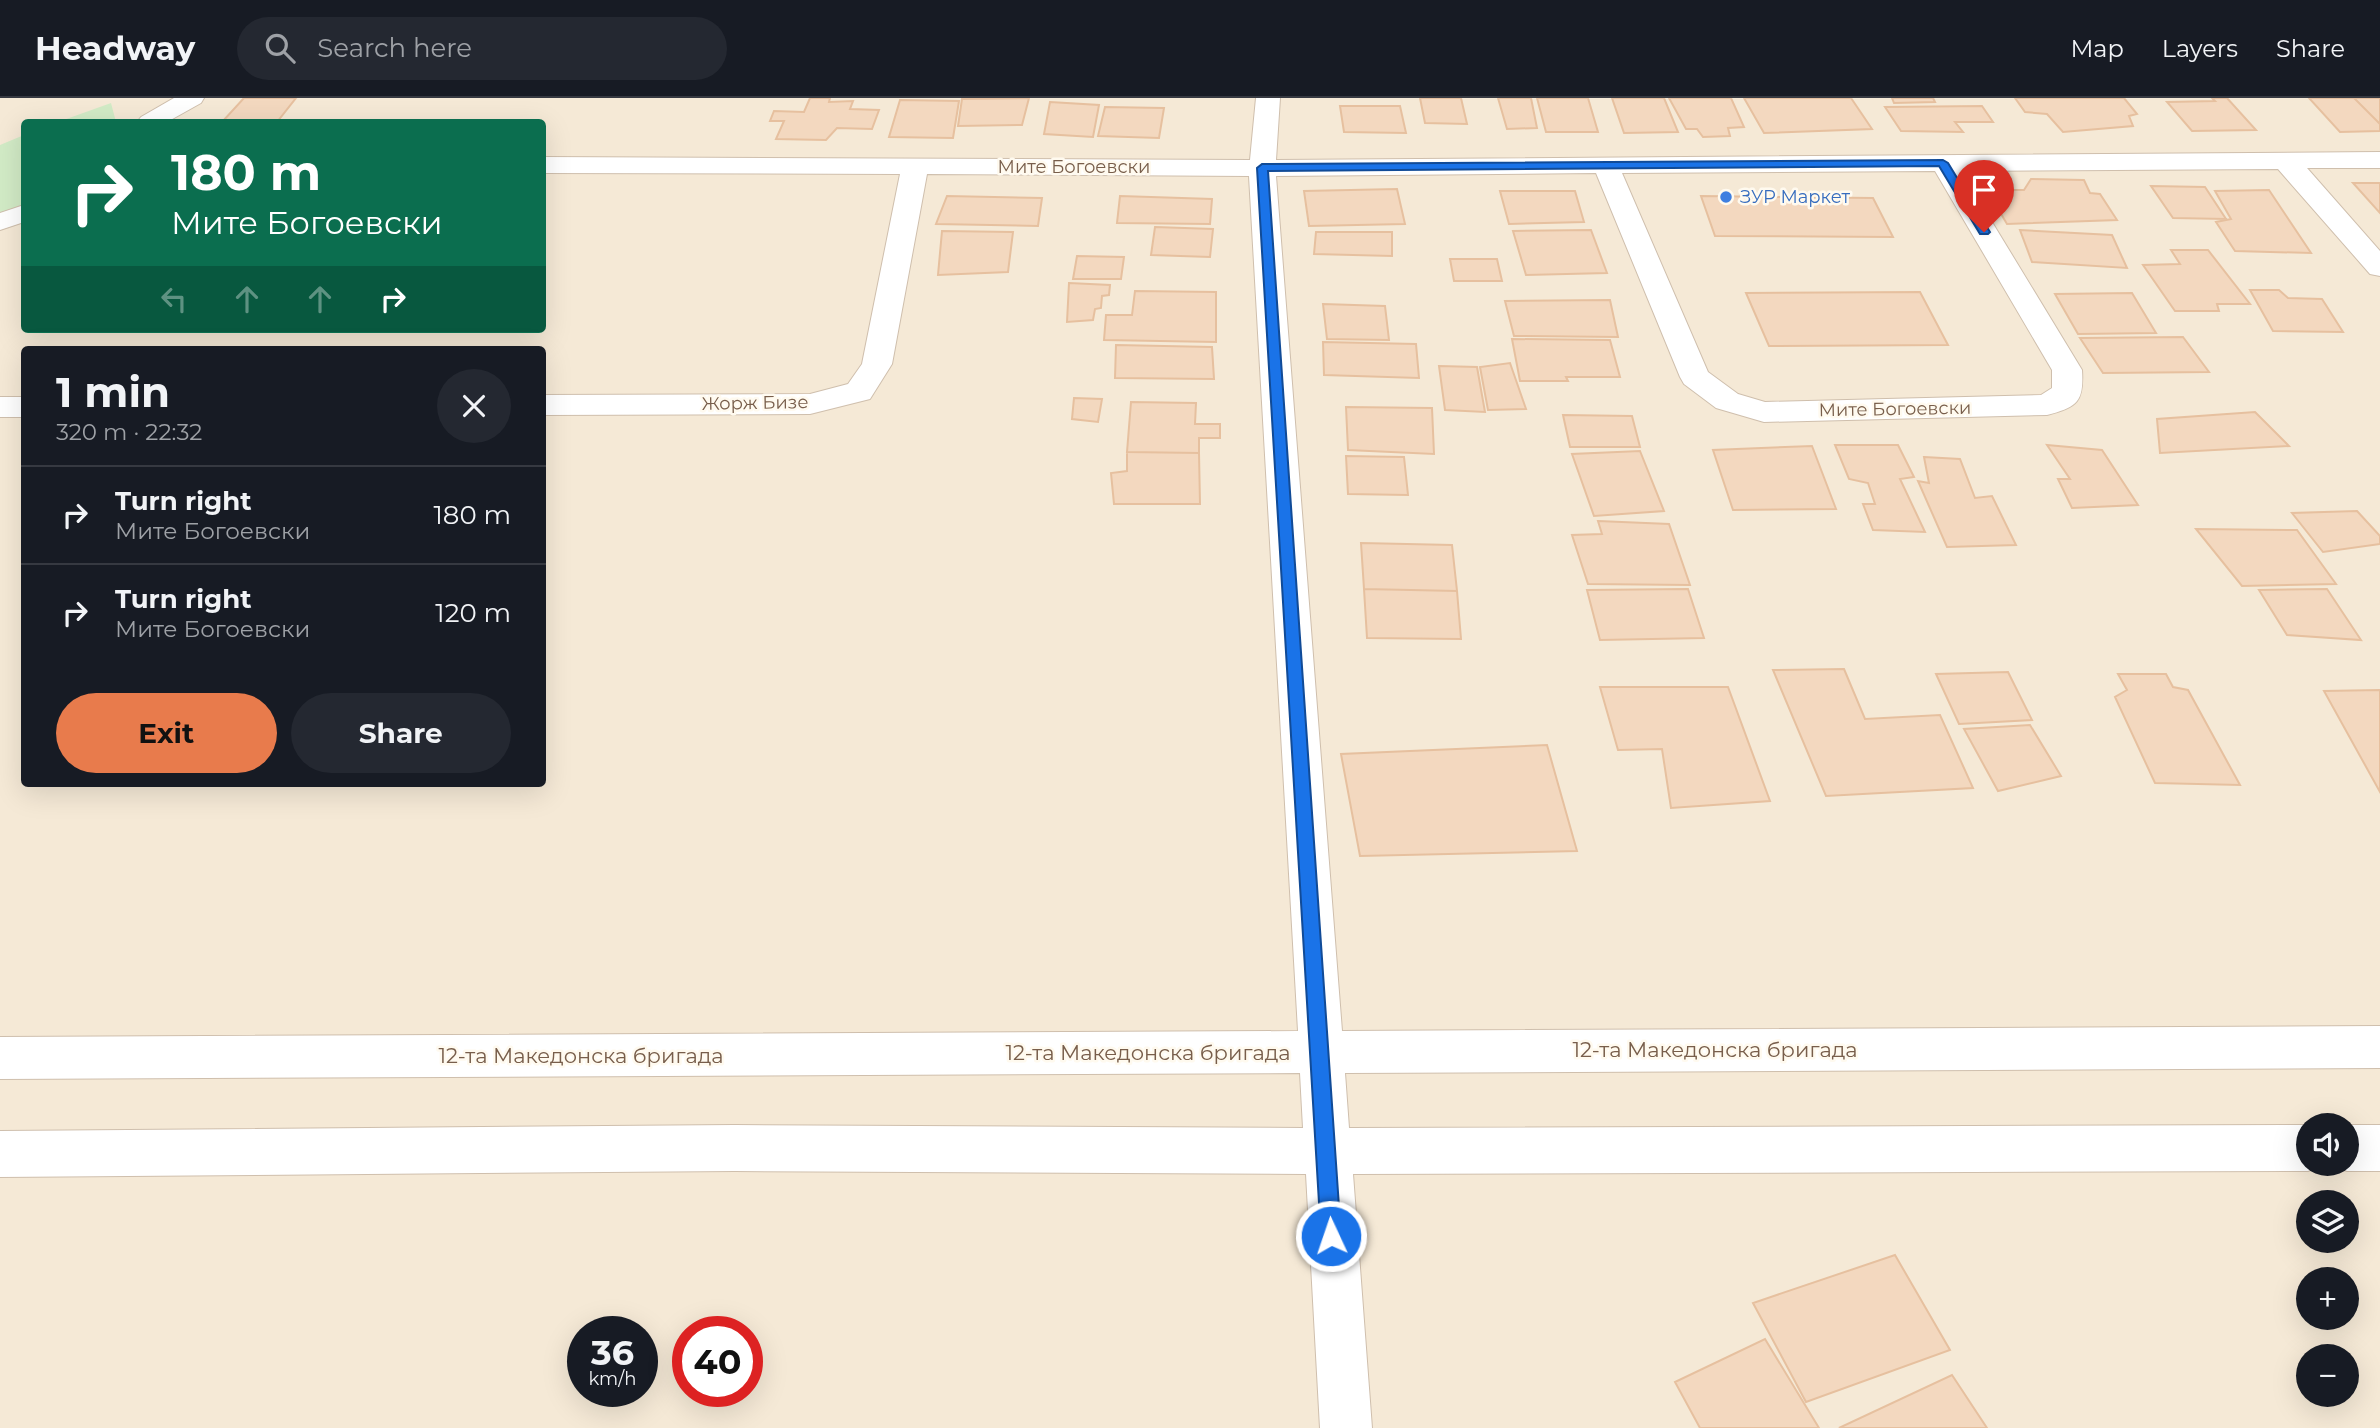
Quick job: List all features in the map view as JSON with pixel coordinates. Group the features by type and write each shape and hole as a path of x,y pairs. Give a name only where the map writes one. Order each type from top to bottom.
{"street":[{"path":"155,119 192,98"},
{"path":"1268,98 1262,168 1346,1428"},
{"path":"2285,160 2380,268"},
{"name":"Мите Богоевски","path":"546,165 1262,168 2380,160"},
{"name":"Мите Богоевски","path":"1605,164 1695,377 1727,401 1764,412 2047,405 2068,393 2067,370 1943,163"},
{"name":"Жорж Бизе","path":"546,405 810,404 859,392 877,364 915,167"},
{"path":"0,222 21,214"},
{"path":"0,407 21,407"},
{"name":"12-та Македонска бригада","path":"0,1058 2380,1047"},
{"path":"0,1154 735,1148 1326,1151 2296,1148"},
{"path":"2359,1148 2380,1148"}],"shaded area":[{"path":"0,98 2380,98 2380,1428 0,1428"}],"green space":[{"path":"111,103 115,119 66,119"},
{"path":"21,136 21,205 0,214 0,145"}],"building":[{"path":"244,98 296,98 279,119 225,119"},
{"path":"810,98 830,98 829,102 853,101 850,109 879,110 872,129 837,128 826,140 776,139 784,121 770,121 774,111 804,112"},
{"path":"1029,98 1022,125 958,126 962,99"},
{"path":"1420,98 1461,98 1467,124 1425,123"},
{"path":"1498,98 1531,98 1537,128 1507,129"},
{"path":"1537,98 1588,98 1598,132 1546,132"},
{"path":"1612,98 1664,98 1678,132 1624,133"},
{"path":"1669,98 1731,98 1744,127 1728,128 1730,136 1703,137 1697,129 1686,129"},
{"path":"1744,98 1851,98 1872,129 1764,133"},
{"path":"1892,98 1933,98 1935,102 1894,103"},
{"path":"2015,98 2124,98 2137,114 2129,116 2133,126 2063,132 2047,114 2025,112"},
{"path":"2212,98 2227,98 2256,130 2192,131 2167,102 2215,101"},
{"path":"2309,98 2354,98 2380,124 2380,131 2340,132"},
{"path":"2354,98 2380,98 2380,124"},
{"path":"900,100 959,101 953,138 889,137"},
{"path":"1050,102 1099,105 1093,137 1044,134"},
{"path":"1340,106 1400,106 1406,133 1344,132"},
{"path":"1982,106 1993,122 1955,122 1963,132 1901,131 1885,107"},
{"path":"1105,107 1164,108 1159,138 1098,136"},
{"path":"2031,179 2084,180 2090,193 2100,194 2117,220 2007,224 1987,190 2024,190"},
{"path":"2353,183 2380,183 2380,213"},
{"path":"2151,186 2205,187 2226,219 2173,218"},
{"path":"1397,189 1405,224 1309,226 1304,191"},
{"path":"2269,190 2311,253 2235,251 2216,222 2231,219 2215,191"},
{"path":"1500,191 1575,191 1584,222 1509,224"},
{"path":"947,196 1042,198 1038,226 936,224"},
{"path":"1120,196 1212,199 1210,224 1117,223"},
{"path":"1701,196 1873,198 1893,237 1715,236"},
{"path":"1155,227 1213,229 1210,257 1151,255"},
{"path":"1591,230 1607,273 1526,275 1513,231"},
{"path":"2020,230 2112,235 2127,268 2032,262"},
{"path":"942,231 1013,232 1008,272 938,275"},
{"path":"1316,232 1392,232 1392,256 1314,254"},
{"path":"2171,250 2208,250 2250,304 2217,304 2219,311 2175,311 2143,265 2180,264"},
{"path":"1077,256 1124,257 1121,279 1073,279"},
{"path":"1450,259 1497,259 1502,281 1454,281"},
{"path":"1069,283 1110,285 1109,295 1102,296 1101,308 1095,309 1093,320 1067,322"},
{"path":"2250,290 2279,290 2288,298 2322,299 2343,332 2273,331"},
{"path":"1135,291 1216,292 1216,342 1104,340 1106,315 1132,315"},
{"path":"1920,292 1948,345 1769,346 1746,293"},
{"path":"2132,293 2156,333 2078,334 2055,294"},
{"path":"1610,300 1618,337 1514,336 1505,301"},
{"path":"1323,304 1385,306 1389,340 1327,339"},
{"path":"2183,337 2209,372 2103,373 2080,338"},
{"path":"1512,339 1610,340 1620,377 1566,377 1568,381 1520,381"},
{"path":"1323,342 1416,344 1419,378 1324,375"},
{"path":"1116,345 1212,347 1214,379 1115,378"},
{"path":"1510,363 1526,409 1488,410 1480,367"},
{"path":"1439,366 1477,367 1485,412 1445,410"},
{"path":"1074,398 1102,399 1098,422 1072,419"},
{"path":"1131,402 1196,403 1195,424 1220,424 1220,438 1199,438 1199,453 1127,452"},
{"path":"1346,407 1432,408 1434,454 1348,450"},
{"path":"2255,412 2289,446 2160,453 2157,419"},
{"path":"1563,415 1632,416 1640,447 1570,447"},
{"path":"1835,445 1898,445 1914,477 1900,479 1925,532 1873,530 1863,504 1875,504 1868,483 1849,479"},
{"path":"2047,445 2102,450 2138,505 2072,508 2058,479 2070,479"},
{"path":"1812,446 1836,509 1733,510 1713,450"},
{"path":"1640,451 1664,511 1594,516 1572,454"},
{"path":"1127,452 1199,453 1200,504 1114,504 1111,473 1127,471"},
{"path":"1346,456 1404,457 1408,495 1348,494"},
{"path":"1924,457 1960,459 1975,498 1992,496 2016,545 1947,547 1918,481 1929,483"},
{"path":"2357,511 2380,536 2380,544 2323,552 2292,513"},
{"path":"1598,521 1669,524 1690,585 1588,584 1572,535 1602,534"},
{"path":"2196,529 2297,530 2336,584 2242,586"},
{"path":"1361,543 1452,545 1457,591 1364,589"},
{"path":"1364,589 1457,591 1461,639 1367,638"},
{"path":"1688,589 1704,638 1600,640 1587,590"},
{"path":"2327,589 2361,640 2287,635 2259,590"},
{"path":"1844,669 1865,719 1940,715 1973,788 1826,796 1773,670"},
{"path":"2008,672 2032,720 1959,724 1936,674"},
{"path":"2118,674 2166,674 2173,687 2188,690 2240,785 2155,783 2115,697 2127,690"},
{"path":"1600,687 1728,687 1770,801 1671,808 1662,749 1618,750"},
{"path":"2380,690 2380,792 2324,691"},
{"path":"2030,725 2061,776 1998,791 1964,729"},
{"path":"1547,745 1577,851 1360,856 1341,754"},
{"path":"1895,1255 1950,1350 1806,1402 1753,1303"},
{"path":"1765,1339 1819,1428 1700,1428 1675,1382"},
{"path":"1952,1375 1987,1428 1839,1428"}],"place":[{"name":"ЗУР Маркет","path":"1726,197"}],"route":[{"path":"1331,1236 1262,168 1943,163 1984,232"}]}
